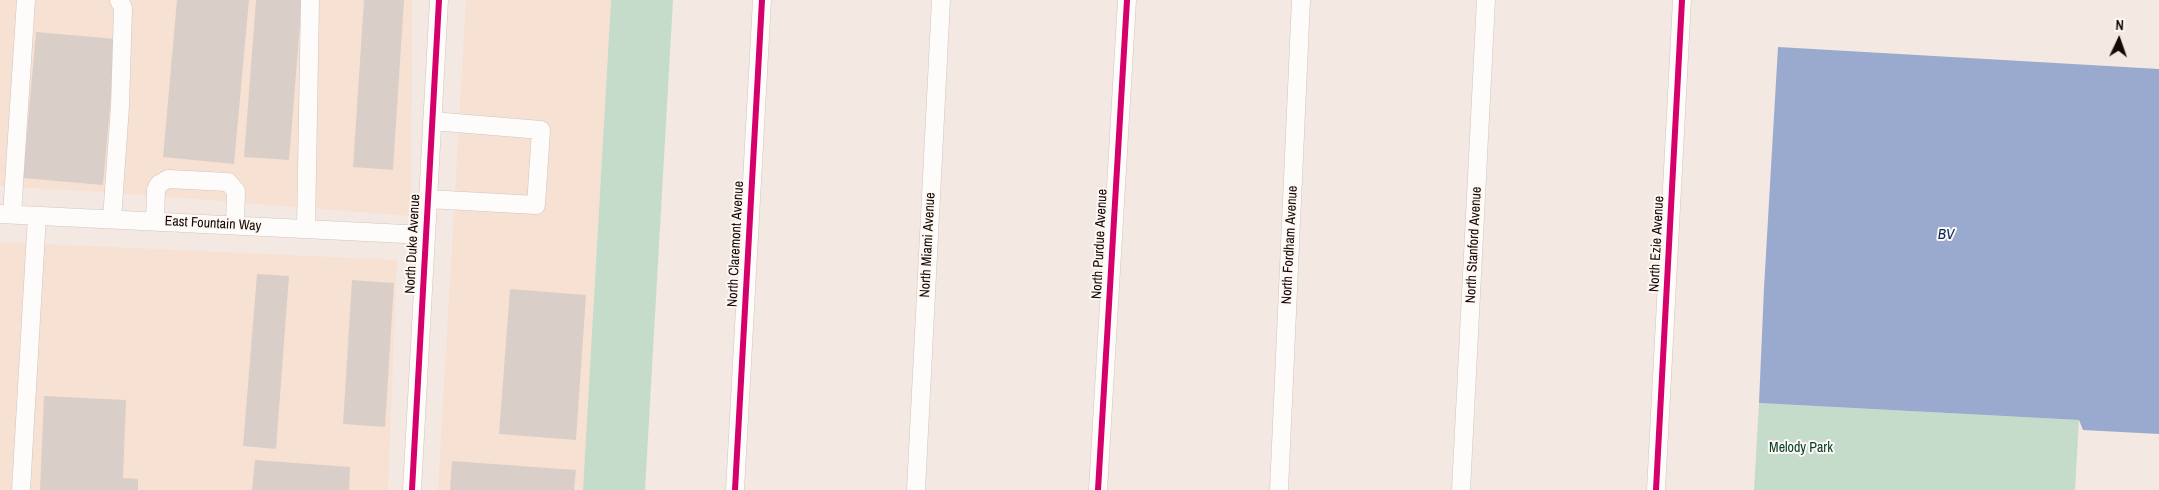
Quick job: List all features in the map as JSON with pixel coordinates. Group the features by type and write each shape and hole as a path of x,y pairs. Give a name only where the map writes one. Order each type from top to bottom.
{"street":[{"path":"6,214 26,0"},
{"path":"112,219 120,106 123,8 119,0"},
{"path":"306,229 310,0"},
{"name":"North Duke Avenue","path":"412,490 439,0"},
{"name":"North Claremont Avenue","path":"734,490 762,0"},
{"name":"North Miami Avenue","path":"916,490 940,0"},
{"name":"North Purdue Avenue","path":"1098,490 1127,0"},
{"name":"North Fordham Avenue","path":"1280,490 1301,0"},
{"name":"North Stanford Avenue","path":"1461,490 1486,0"},
{"name":"North Ezie Avenue","path":"1656,490 1682,0"},
{"path":"428,199 536,205 541,130 432,122"},
{"path":"155,221 156,190 159,184 168,179 228,182 236,190 235,225"},
{"name":"East Fountain Way","path":"6,214 426,235"},
{"path":"21,490 38,216"}],"shaded area":[{"path":"0,0 412,0 411,216 145,195 0,186"},
{"path":"466,0 611,0 583,490 438,490"},
{"path":"0,242 397,260 388,490 0,490"}],"green space":[{"path":"611,0 673,0 645,490 583,490"},
{"name":"Melody Park","path":"1759,403 2079,420 2075,490 1754,490"}],"water":[{"name":"BV","path":"1778,47 2159,69 2159,434 2083,430 2079,420 1759,403"}],"building":[{"path":"177,0 249,0 234,164 163,157"},
{"path":"256,0 302,0 289,160 244,157"},
{"path":"364,0 404,0 393,170 353,167"},
{"path":"36,32 116,39 103,185 23,178"},
{"path":"257,274 289,276 276,449 243,446"},
{"path":"352,280 394,283 385,427 343,424"},
{"path":"510,289 586,295 576,440 499,434"},
{"path":"44,396 126,400 123,478 138,479 138,490 40,490"},
{"path":"255,460 350,467 349,490 252,490"},
{"path":"452,461 576,470 574,490 450,490"}],"cycle path":[{"path":"412,490 439,0"},
{"path":"735,490 762,0"},
{"path":"1098,490 1127,0"},
{"path":"1656,490 1682,0"}]}
